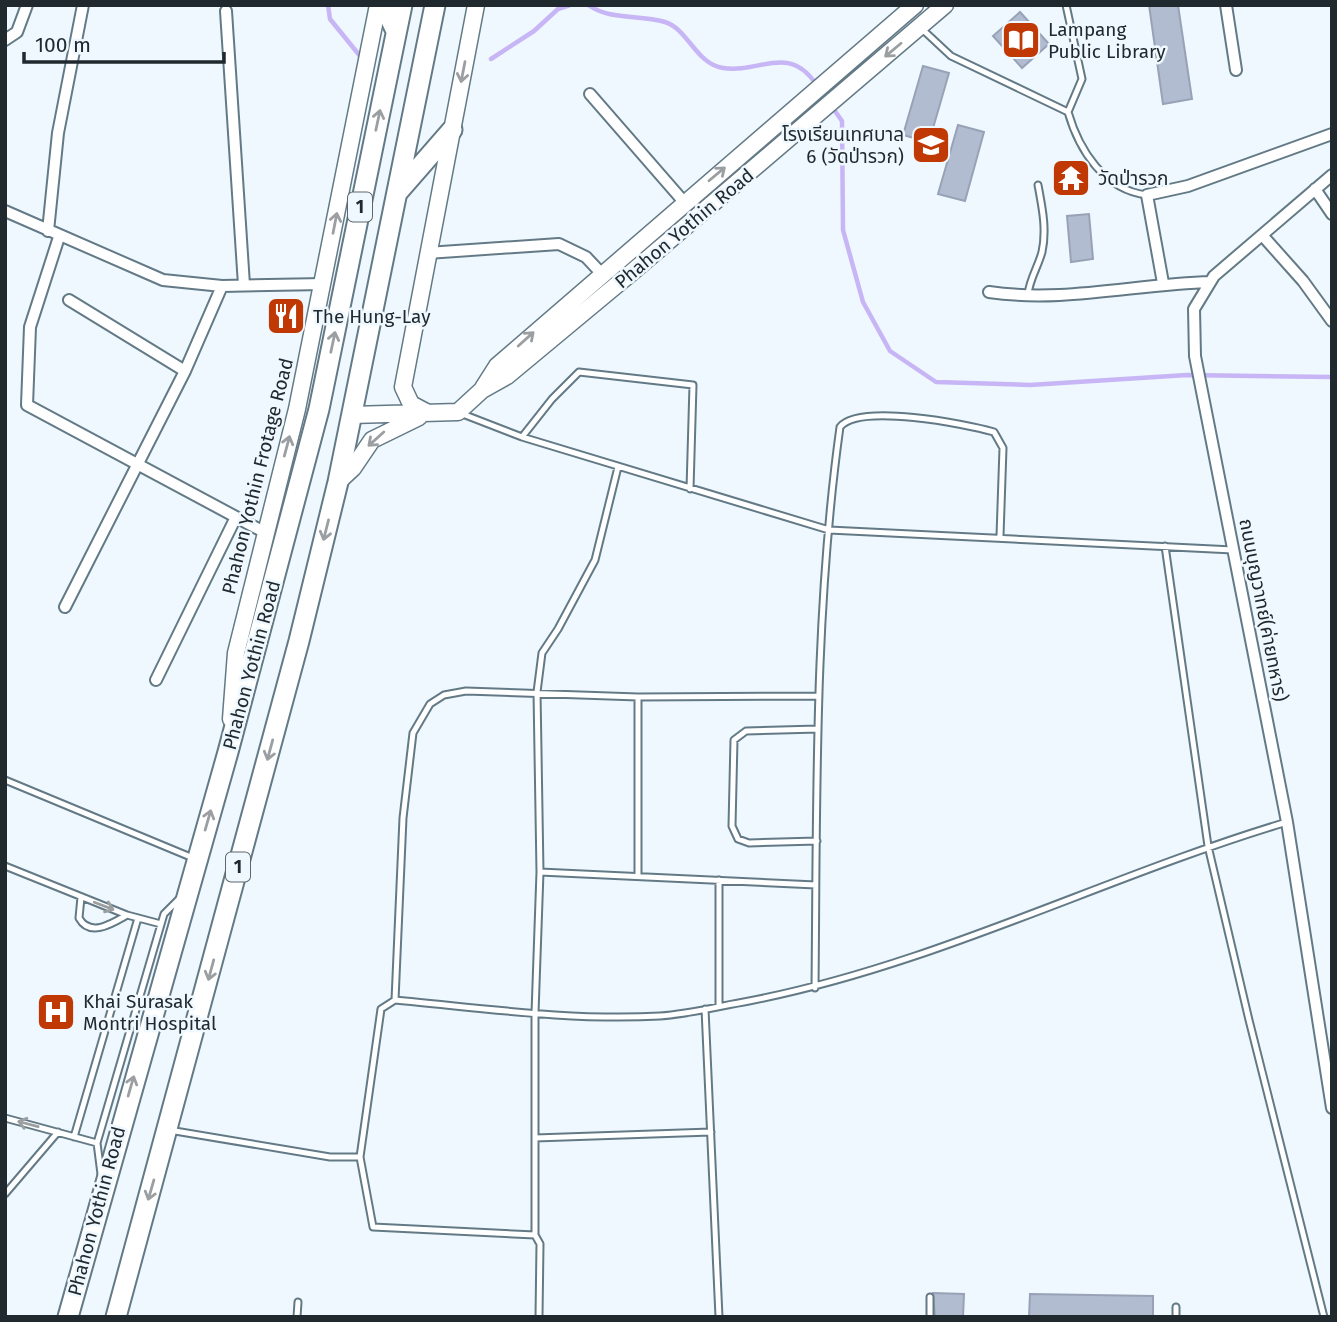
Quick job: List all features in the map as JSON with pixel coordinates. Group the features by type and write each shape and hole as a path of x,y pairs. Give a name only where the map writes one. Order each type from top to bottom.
{"highway":[{"path":"384,5 396,31"},
{"name":"Phahon Yothin Road","path":"68,1317 102,1187 228,752 319,409 402,5"},
{"name":"Phahon Yothin Road","path":"116,1317 299,642 338,482 435,5"},
{"path":"396,194 452,130"},
{"path":"319,409 351,415"}],"main road":[{"name":"Phahon Yothin Frotage Road","path":"228,752 236,653 264,532 297,409 378,5"},
{"path":"427,413 411,404 402,387 476,5"},
{"name":"Phahon Yothin Road","path":"482,390 497,366 601,273 915,5"},
{"name":"Phahon Yothin Road","path":"457,412 482,390 507,376 945,5"},
{"path":"351,415 457,412"},
{"path":"338,482 381,433 427,413"}],"street":[{"path":"5,40 17,32 27,5"},
{"path":"48,232 58,133 83,5"},
{"path":"1226,5 1236,70"},
{"path":"226,10 244,285"},
{"path":"590,94 684,202"},
{"path":"1163,283 1147,195 1188,186 1332,134"},
{"name":"ถนนบุญวาทย์(ค่ายทหาร)","path":"1332,175 1210,282 1194,309 1195,356 1287,822 1332,1108"},
{"path":"1315,189 1332,214"},
{"path":"5,211 59,237 163,280 222,286 324,284"},
{"path":"1262,235 1303,281 1332,321"},
{"path":"59,237 30,327 27,405 136,466 264,532"},
{"path":"427,253 559,244 586,257 601,273"},
{"path":"989,292 1028,297 1163,283 1210,282"},
{"path":"65,607 185,370 222,286"},
{"path":"69,300 185,370"},
{"path":"156,680 236,517"}],"lane":[{"path":"1066,5 1082,79 1068,112"},
{"path":"919,27 951,55 1068,112 1087,157 1105,176 1129,190 1147,195"},
{"path":"1028,297 1043,242 1044,222 1038,185"},
{"path":"522,437 579,372 693,385 690,489"},
{"path":"457,412 522,437 829,530 1000,536 1235,550"},
{"path":"815,988 818,696 829,530 840,428 845,420 855,417 916,419 963,423 994,432 1003,448 1000,536"},
{"path":"539,1317 540,1244 535,1235 535,1013 540,872 537,691 542,653 594,560 618,467"},
{"path":"1165,546 1208,846 1324,1317"},
{"path":"395,1000 403,818 413,733 430,704 444,695 466,691 537,691 639,697 818,696"},
{"path":"638,876 639,697"},
{"path":"817,841 749,843 738,839 732,826 734,740 746,731 818,729"},
{"path":"5,780 197,859"},
{"path":"535,1235 373,1227 360,1157 381,1009 395,1000 535,1013 660,1016 815,988 892,965 1208,846 1287,822"},
{"path":"5,866 127,915 161,924"},
{"path":"540,872 816,885"},
{"path":"719,880 719,1006"},
{"path":"102,1187 97,1143 164,914 186,892"},
{"path":"81,897 79,918 89,927 99,928 127,915"},
{"path":"74,1137 138,918"},
{"path":"705,1009 719,1317"},
{"path":"5,1118 97,1143"},
{"path":"168,1130 330,1157 360,1157"},
{"path":"5,1194 58,1132"},
{"path":"535,1138 711,1132"},
{"path":"930,1297 930,1317"},
{"path":"297,1317 298,1302"},
{"path":"1176,1307 1176,1317"}],"building":[{"path":"1149,5 1178,5 1192,99 1163,104"},
{"name":"Lampang Public Library","path":"1020,12 1049,44 1022,68 993,36"},
{"path":"923,66 949,73 929,142 903,135"},
{"path":"958,125 984,132 965,201 938,194"},
{"path":"1089,214 1093,259 1071,262 1067,216"},
{"path":"933,1293 964,1294 963,1317 935,1317"},
{"path":"1030,1294 1153,1296 1153,1317 1029,1317"}],"waterway":[{"path":"328,5 330,19 360,56"},
{"path":"491,59 534,31 558,9 570,5"},
{"path":"588,5 606,13 665,22 680,32 699,54 714,65 736,69 772,63 795,65 816,84"},
{"path":"821,91 842,121 843,230 863,302 890,351 936,382 1030,385 1187,375 1332,377"}],"place":[{"name":"Lampang Public Library","path":"1021,40"},
{"name":"โรงเรียนเทศบาล 6 (วัดป่ารวก)","path":"931,145"},
{"name":"วัดป่ารวก","path":"1071,178"},
{"name":"The Hung-Lay","path":"286,316"},
{"name":"Khai Surasak Montri Hospital","path":"56,1012"}]}
